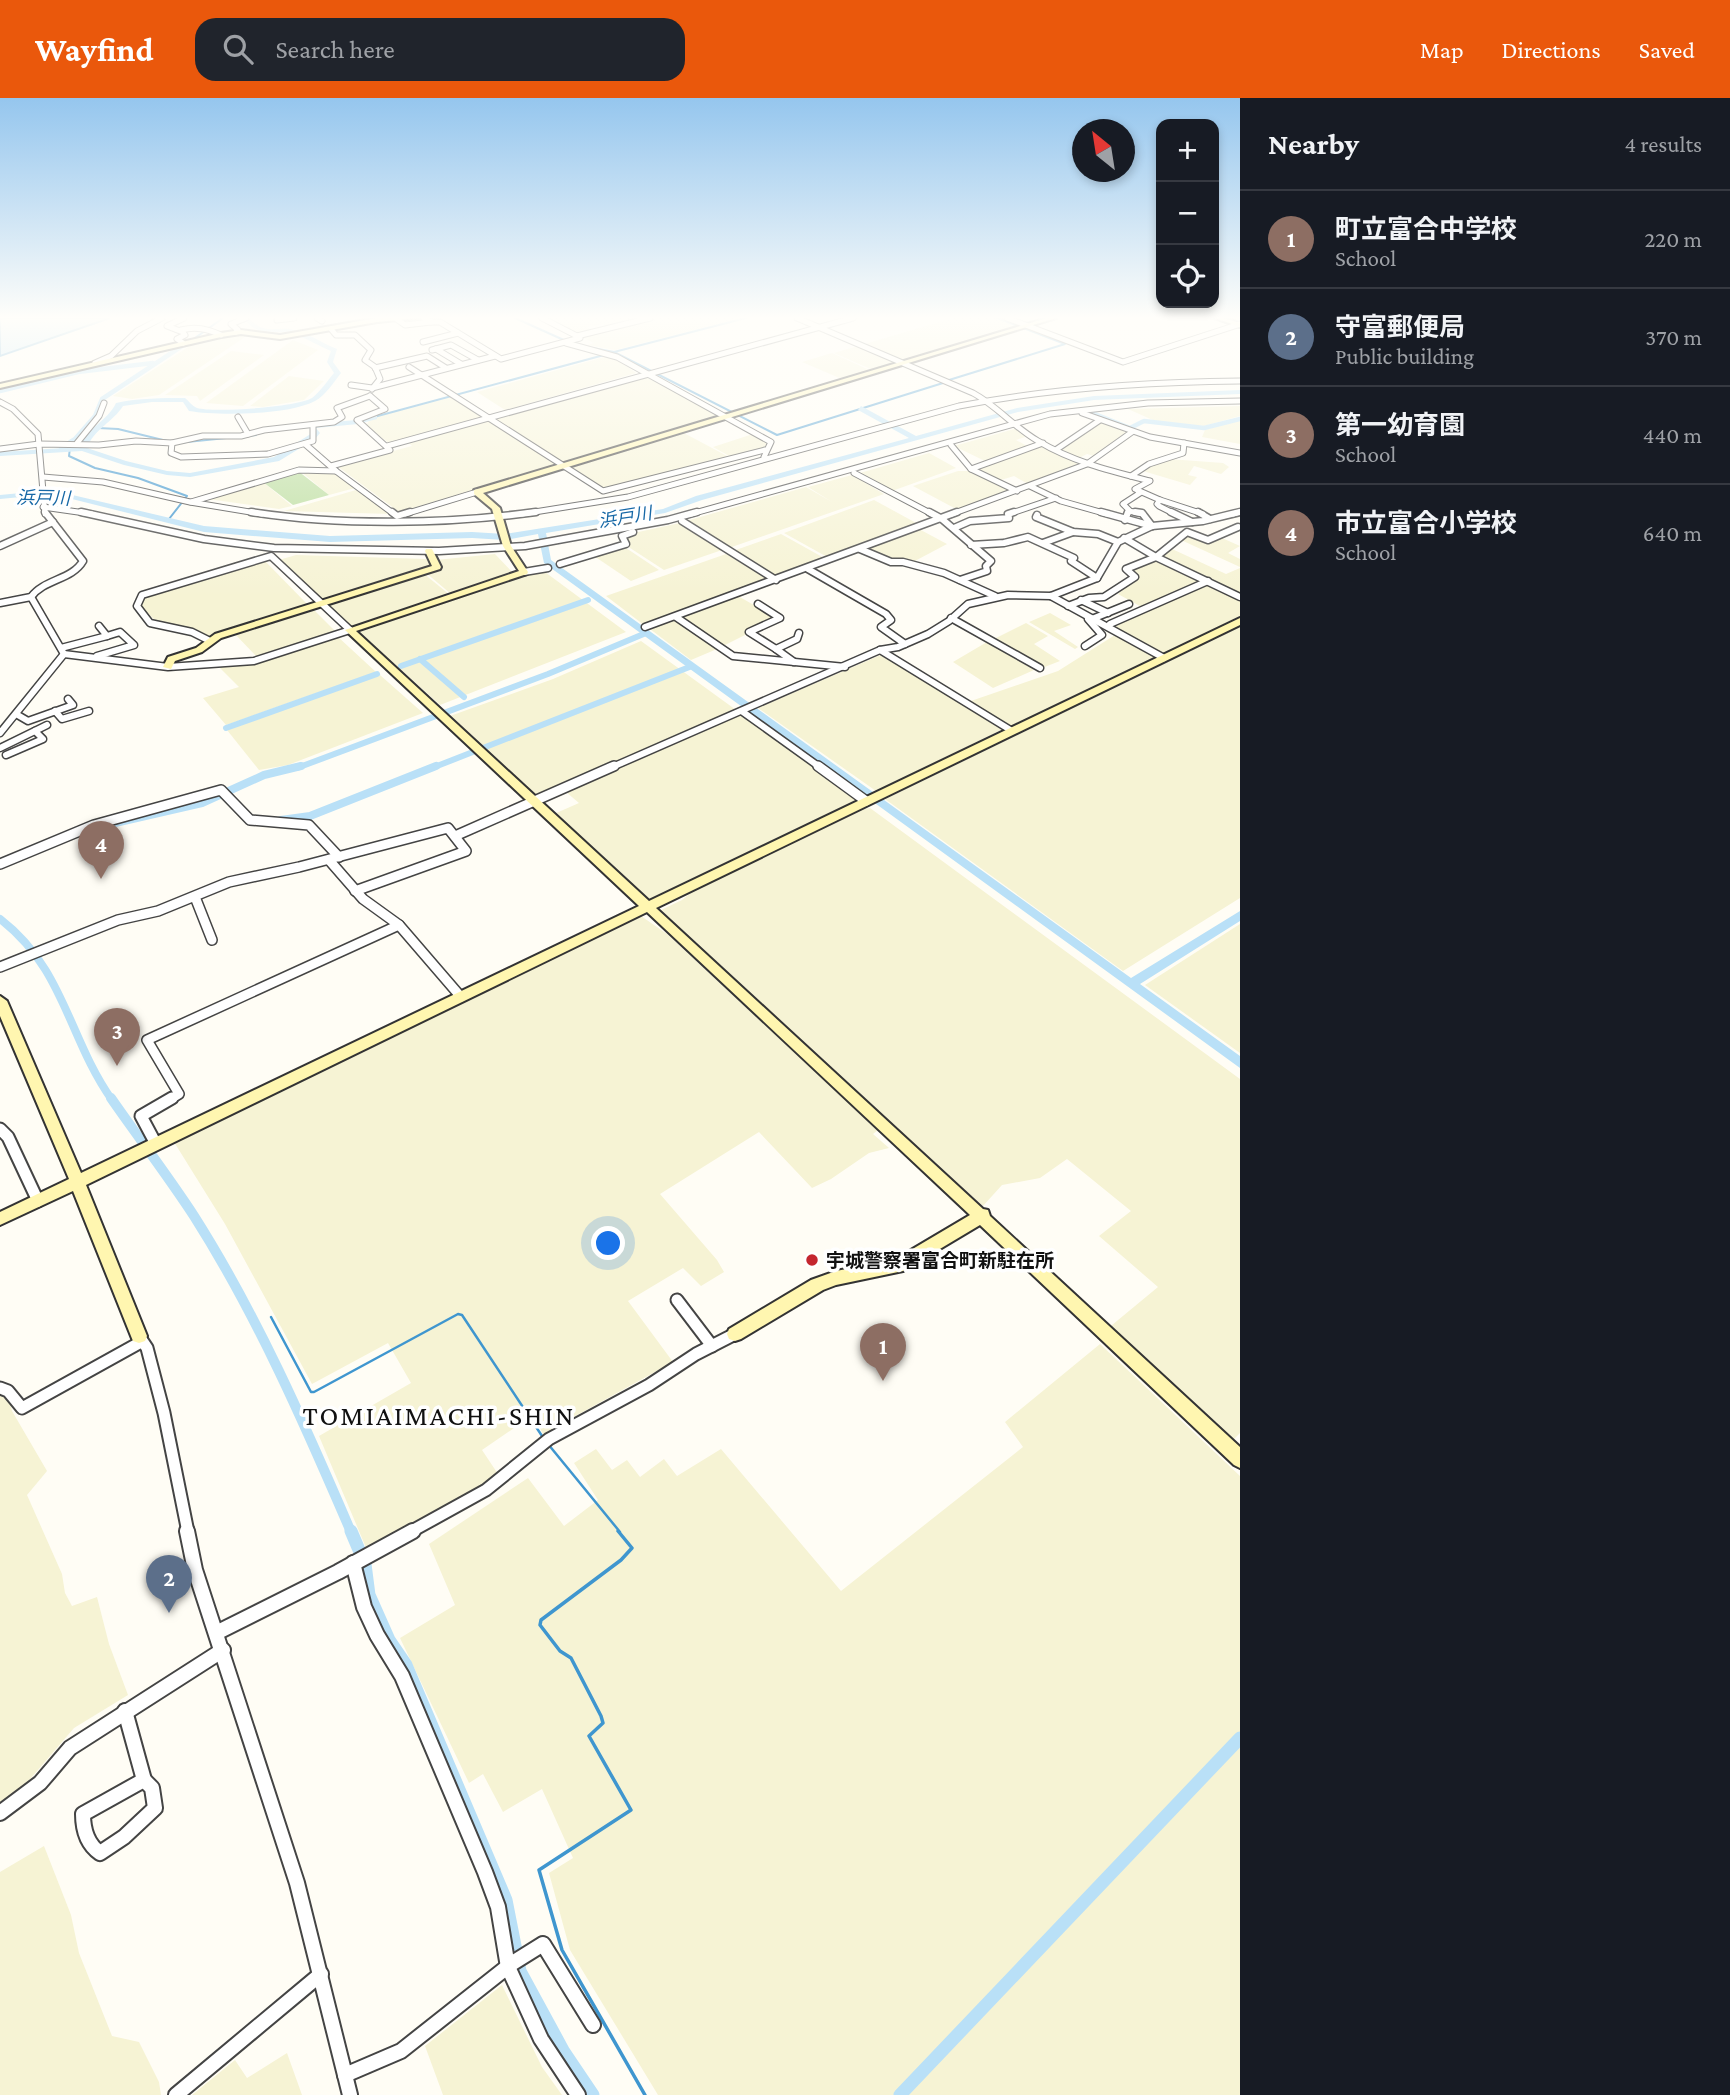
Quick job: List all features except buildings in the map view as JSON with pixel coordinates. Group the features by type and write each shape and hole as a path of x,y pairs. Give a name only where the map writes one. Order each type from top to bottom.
{"street":[{"path":"0,603 31,597 36,590 83,564 77,551 46,516 43,507 38,434 18,411"},
{"path":"77,443 101,411"},
{"path":"1,449 39,444 172,443 204,436 248,434 313,425 340,419 342,417 339,411"},
{"path":"190,502 299,470 334,469 390,450 357,420 379,411"},
{"path":"478,411 603,491 765,450"},
{"path":"387,446 513,411"},
{"path":"716,411 771,442 765,450 763,460"},
{"path":"305,444 397,516 742,411"},
{"path":"43,478 103,482 190,502 282,517 360,521 497,517 578,507 628,497 944,411"},
{"path":"1000,411 1029,436 1087,464 1150,481 1135,489"},
{"path":"560,564 626,544 622,536 628,533 682,521 854,473 1050,414 1073,411"},
{"path":"43,507 89,513 204,539 274,548 429,551 507,546 565,540 668,520 1018,425 1098,411"},
{"path":"1082,413 1132,432 1240,453"},
{"path":"238,417 248,434"},
{"path":"1057,449 1100,420"},
{"path":"172,443 171,453 189,457 268,454 315,439 313,425"},
{"path":"645,627 1087,464 1132,432"},
{"path":"971,469 1043,443"},
{"path":"1131,476 1149,464 1180,454 1184,450 1184,443"},
{"path":"951,445 971,469 1017,491"},
{"path":"854,473 942,519 991,561 986,566 986,571 960,580"},
{"path":"1030,486 1056,498 1152,526 1192,522 1240,512"},
{"path":"1135,489 1208,515 1210,519"},
{"path":"1135,489 1140,493 1124,504 1129,511 1142,513 1152,526"},
{"path":"477,492 494,506 507,546 524,572"},
{"path":"954,528 970,522 1009,518 1008,514 1056,498"},
{"path":"1160,500 1157,504 1159,506 1192,522"},
{"path":"1125,520 1129,511"},
{"path":"1037,515 1036,517 1073,532 1098,534 1121,540 1240,597"},
{"path":"1218,517 1239,528"},
{"path":"682,521 776,580"},
{"path":"0,546 53,522"},
{"path":"455,836 880,650 928,634 968,604 996,597 1051,596 1097,578 1121,540 1152,526"},
{"path":"1068,606 1081,600 1104,597 1135,577 1126,569 1156,557 1187,532 1208,540 1239,528"},
{"path":"1043,543 1073,532"},
{"path":"971,545 1004,543 1028,537 1074,558 1071,561 1097,578"},
{"path":"860,549 891,562 912,564 960,580 996,597"},
{"path":"168,667 171,659 199,650 218,636 437,567 429,551"},
{"path":"210,642 192,632 150,623 137,606 142,595 271,556 884,1128 983,1215 1240,1459"},
{"path":"31,597 63,651 93,658 168,667 254,661 524,572 548,568"},
{"path":"807,569 886,614 891,620 881,627 905,643"},
{"path":"1110,624 1208,581"},
{"path":"1051,596 1164,658"},
{"path":"1081,600 1108,613"},
{"path":"758,604 780,618 749,632 794,662"},
{"path":"1092,619 1129,604"},
{"path":"1084,614 1102,635 1085,646"},
{"path":"676,617 725,653 845,667"},
{"path":"951,618 1040,668"},
{"path":"0,1219 1240,621"},
{"path":"99,626 107,636"},
{"path":"0,733 63,651 120,632 134,645 93,658"},
{"path":"776,649 796,639 799,634"},
{"path":"880,650 1012,731"},
{"path":"16,714 28,721 73,705 68,699"},
{"path":"55,711 62,719 89,711"},
{"path":"745,711 871,799"},
{"path":"2,751 47,725"},
{"path":"2,751 45,739 35,731"},
{"path":"2,751 13,762"},
{"path":"0,864 56,837 128,815 225,793 250,820 309,825 339,857"},
{"path":"0,967 118,920 158,911 229,882 329,860 448,828 466,851 355,891"},
{"path":"329,860 355,891 399,925 461,997"},
{"path":"195,897 212,940"},
{"path":"150,1147 141,1116 179,1094 147,1040 399,925"},
{"path":"0,1001 140,1339 147,1348 164,1413 195,1570 218,1632 297,1883 350,2095"},
{"path":"0,1129 8,1137 38,1201"},
{"path":"218,1632 486,1490 550,1438 649,1385 817,1285 836,1278 897,1266 983,1215"},
{"path":"677,1300 712,1346"},
{"path":"0,1388 8,1391 22,1408 140,1339"},
{"path":"360,1559 364,1607 377,1635 402,1676 485,1872 541,2039 578,2095"},
{"path":"0,1813 40,1783 70,1748 223,1650"},
{"path":"125,1711 144,1780 152,1788 154,1810 114,1846 100,1853 95,1851 85,1832 83,1814 144,1780"},
{"path":"345,2075 401,2051 514,1962 543,1944 593,2025"},
{"path":"176,2095 321,1974"}],"shaded area":[{"path":"397,411 475,411 484,417 389,443 366,426 371,418"},
{"path":"517,411 711,411 720,416 566,464 493,418"},
{"path":"1133,411 1240,411 1240,416 1204,426 1155,421"},
{"path":"487,420 558,465 399,512 337,466 412,446 408,442"},
{"path":"1240,420 1240,444 1202,437 1205,430"},
{"path":"1101,422 1128,431 1094,456 1087,454 1079,458 1061,449"},
{"path":"1018,428 1028,436 1016,440 1029,447 987,462 954,446"},
{"path":"682,432 729,457 605,489 568,467"},
{"path":"753,434 769,442 762,450 731,457 713,447"},
{"path":"1043,446 1080,465 1028,484 1014,476 998,481 975,470"},
{"path":"929,453 956,468 892,491 860,473"},
{"path":"1169,459 1223,463 1229,467 1221,474 1194,466 1188,475 1197,477 1190,485 1143,471 1153,463"},
{"path":"299,470 334,472 355,488 329,495"},
{"path":"958,471 973,471 1013,490 958,510 913,486"},
{"path":"852,475 884,494 729,548 686,521 806,487 832,502 808,487"},
{"path":"263,482 292,506 279,509 201,498"},
{"path":"356,490 391,514 284,511"},
{"path":"874,500 918,524 829,558 784,533"},
{"path":"680,523 722,550 664,570 627,546 624,536"},
{"path":"919,529 947,544 913,562 891,559 866,549"},
{"path":"1189,533 1209,542 1222,538 1240,546 1228,553 1240,559 1240,567 1181,540"},
{"path":"781,534 826,559 777,577 733,551"},
{"path":"623,546 659,570 631,581 594,556"},
{"path":"1170,548 1226,574 1240,568 1240,595 1159,556"},
{"path":"495,554 513,573 451,594 425,572 442,566 436,560"},
{"path":"726,554 769,580 644,625 606,596"},
{"path":"296,555 427,559 434,566 323,601 279,560"},
{"path":"1159,559 1240,598 1240,616 1163,654 1111,627 1147,610 1118,594 1138,577 1131,570"},
{"path":"264,560 309,606 210,637 157,622 141,607 145,596"},
{"path":"545,572 626,632 440,705 357,630 521,576"},
{"path":"423,573 450,595 351,628 326,604"},
{"path":"738,596 777,618 749,628 747,634 721,647 680,617"},
{"path":"312,608 336,632 258,658 234,633"},
{"path":"1050,613 1071,625 1054,631 1078,647 1075,649 1029,622"},
{"path":"675,619 717,649 691,660 650,629"},
{"path":"1026,623 1048,636 1034,644 1060,661 1042,668 992,640"},
{"path":"1240,627 1240,898 1123,971 885,799"},
{"path":"1115,635 1157,656 1010,727 968,702 1058,671"},
{"path":"337,636 376,672 226,725 203,698 239,687 217,665 255,663"},
{"path":"641,641 859,799 650,900 645,899 554,814 579,803 559,786 534,796 450,716 553,679"},
{"path":"987,642 1034,670 993,688 953,662"},
{"path":"883,654 1003,729 876,791 758,708"},
{"path":"380,675 423,713 288,765 259,770 227,730"},
{"path":"870,808 1240,1079 1240,1433 1230,1443 1106,1330 1158,1287 1099,1236 1131,1211 1067,1159 1040,1178 1002,1185 983,1206 889,1124 659,911 692,892 862,809"},
{"path":"641,916 667,934 878,1130 873,1134 889,1148 869,1153 831,1179 812,1188 759,1132 660,1194 717,1260 724,1272 701,1286 683,1268 628,1301 673,1362 543,1434 533,1415 482,1450 498,1474 482,1486 367,1550 319,1436 411,1383 388,1343 312,1384 225,1224 174,1142"},
{"path":"1240,924 1240,1053 1145,985"},
{"path":"1100,1344 1240,1476 1240,2095 658,2095 570,1950 549,1873 573,1858 542,1789 503,1812 483,1774 469,1783 400,1638 455,1605 429,1544 528,1478 564,1526 598,1500 574,1463 596,1449 612,1470 627,1460 640,1477 664,1459 677,1476 721,1449 841,1591 1023,1447 1005,1422"},
{"path":"0,1394 8,1396 12,1411 47,1471 27,1495 62,1574 65,1593 72,1606 97,1597 109,1644 128,1695 74,1728 19,1792 0,1803"},
{"path":"44,1846 71,1915 79,1953 112,2036 139,2042 159,2082 161,2095 0,2095 0,1872"},
{"path":"502,1985 542,2067 562,2095 443,2095 425,2046"},
{"path":"287,2053 302,2095 192,2095 235,2060 247,2078"}],"green space":[{"path":"298,471 329,495 293,505 263,482"}],"waterway":[{"path":"61,448 75,439 97,411"},
{"path":"83,449 89,436 116,411"},
{"path":"374,417 396,411"},
{"path":"730,411 777,435 853,411"},
{"path":"867,411 915,438"},
{"name":"浜戸川","path":"541,531 665,511 699,498 1013,411"},
{"path":"1090,412 1130,428 1144,421 1204,428 1240,419"},
{"path":"83,449 124,463 167,473 190,475 276,459 312,437 316,433 311,426 358,422 374,417"},
{"path":"98,428 118,429 167,441"},
{"path":"177,443 256,435"},
{"path":"70,448 69,456 95,468 138,478 187,496 169,519"},
{"path":"0,454 83,449"},
{"name":"浜戸川","path":"0,497 42,493 64,495 204,529 330,539 472,535 505,537 541,531"},
{"path":"541,531 547,561 1240,1063"},
{"path":"420,659 588,600"},
{"path":"297,768 548,674 646,633"},
{"path":"401,666 420,659"},
{"path":"420,659 464,697"},
{"path":"432,768 692,666"},
{"path":"226,728 377,674"},
{"path":"115,823 202,803 264,775 301,766"},
{"path":"281,820 310,816 436,766"},
{"path":"1131,984 1240,915"},
{"path":"0,919 22,939 39,960 64,1005 85,1053 112,1100"},
{"path":"111,1098 194,1216 239,1292 298,1411 351,1532"},
{"path":"271,1317 311,1392 314,1392 458,1314 462,1315 544,1439"},
{"path":"548,1444 620,1532"},
{"path":"351,1531 365,1564 369,1595 389,1640 406,1665 506,1900 520,1971 564,2052 593,2095"},
{"path":"618,1531 632,1548 621,1560 541,1620 540,1625 560,1651 571,1658 601,1716 603,1723 589,1736 631,1810 539,1870 562,1950 645,2095"},
{"path":"900,2095 1240,1738"}],"place":[{"name":"市立富合小学校","path":"101,879"},
{"name":"第一幼育園","path":"117,1066"},
{"name":"宇城警察署富合町新駐在所","path":"812,1260"},
{"name":"町立富合中学校","path":"883,1381"},
{"name":"守富郵便局","path":"169,1613"}],"district":[{"name":"TOMIAIMACHI-SHIN","path":"439,1415"}]}
